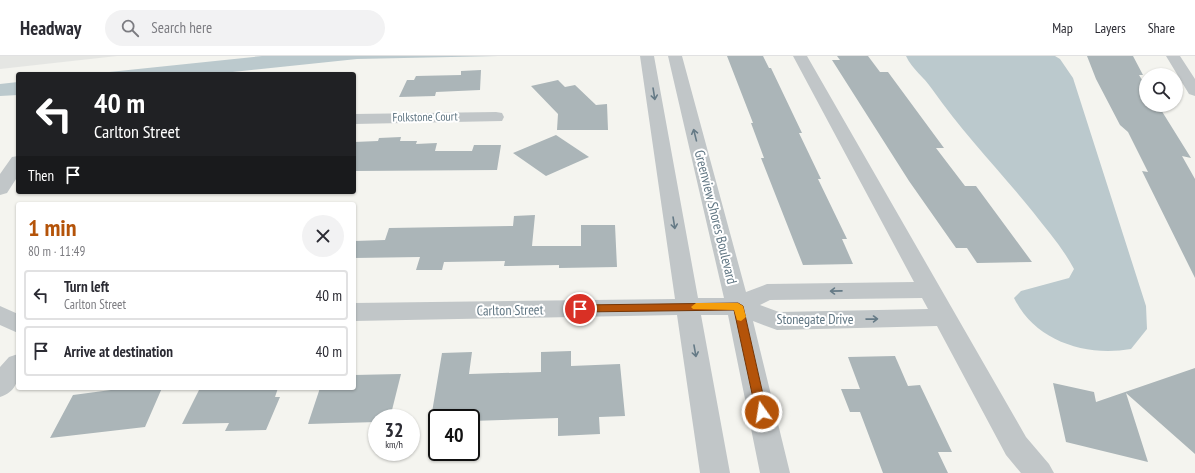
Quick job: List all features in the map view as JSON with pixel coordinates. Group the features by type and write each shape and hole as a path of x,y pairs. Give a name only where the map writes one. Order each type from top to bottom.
{"street":[{"path":"647,56 715,473"},
{"name":"Greenview Shores Boulevard","path":"675,56 738,306 775,473"},
{"path":"800,56 946,317 1016,446 1039,473"},
{"path":"1173,56 1195,91"},
{"name":"Folkstone Court","path":"356,119 496,117"},
{"path":"0,163 16,160"},
{"path":"0,189 16,163"},
{"name":"Stonegate Drive","path":"738,306 768,292 930,290"},
{"name":"Carlton Street","path":"356,312 738,306"},
{"name":"Stonegate Drive","path":"738,306 777,321 946,317"},
{"path":"0,315 16,323"},
{"path":"0,386 16,366"}],"shaded area":[{"path":"0,56 117,56 0,69"},
{"path":"262,56 498,56 357,59 233,72 109,72"},
{"path":"906,56 1055,56 1060,59 1073,78 1146,306 1147,329 1131,349 1114,351 1096,350 1079,348 1063,343 1048,335 1023,313 1014,298 1021,291 1069,278 1074,269 1049,232 956,121 929,85 911,65"},
{"path":"16,82 16,95 0,96 0,84"}],"building":[{"path":"727,56 763,56 769,68 771,68 802,133 799,133 821,179 818,179 847,239 842,239 853,264 803,265 761,158 764,158 751,123 753,123"},
{"path":"837,56 868,56 880,72 888,72 944,148 936,148 965,186 976,186 1032,262 977,263 967,248 956,248 909,181 832,60 840,60"},
{"path":"1087,56 1133,56 1139,68 1139,112 1162,112 1191,158 1182,156 1195,179 1195,278 1142,171 1148,172 1128,132 1120,125 1096,79"},
{"path":"481,70 480,90 436,92 435,96 399,97 407,80 414,80 416,76 461,75 461,71"},
{"path":"558,80 565,87 575,85 596,105 607,104 608,130 557,130 558,114 531,86"},
{"path":"556,135 589,157 546,176 513,153"},
{"path":"401,137 400,141 417,141 416,144 437,143 435,151 472,151 474,145 501,145 497,170 356,171 356,142 378,141 379,138"},
{"path":"535,215 532,246 581,246 581,225 615,225 617,267 559,268 559,265 504,266 505,261 444,262 442,270 416,270 420,257 356,258 356,241 385,240 389,228 513,226 514,216"},
{"path":"571,351 571,366 620,364 625,416 599,417 600,434 558,436 558,418 480,421 480,409 433,409 442,353 472,352 469,374 541,372 541,352"},
{"path":"895,356 908,386 920,385 952,452 938,452 948,473 883,473 860,412 850,412 841,389 860,389 848,357"},
{"path":"1195,368 1195,454 1126,393 1148,462 1066,442 1053,383 1094,392 1096,402"},
{"path":"401,374 392,409 368,409 368,422 308,424 319,390 356,390 356,375"},
{"path":"111,390 161,390 145,427 50,438 73,395"},
{"path":"199,390 277,390 275,397 280,397 266,430 225,431 229,423 182,424"}],"slow traffic":[{"path":"696,307 738,306 741,317"}],"route":[{"path":"580,309 738,306 762,412"}]}
